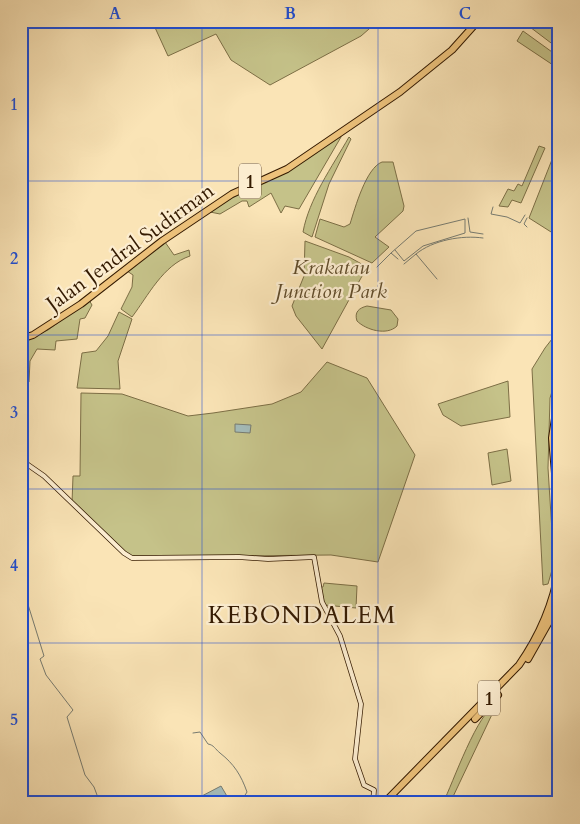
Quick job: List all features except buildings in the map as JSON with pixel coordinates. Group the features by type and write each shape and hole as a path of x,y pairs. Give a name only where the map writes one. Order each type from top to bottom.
{"highway":[{"name":"Jalan Jendral Sudirman","path":"21,338 34,332 78,302 153,245 230,192 286,166 401,89 443,54 473,21"},
{"name":"Jalan Jendral Sudirman","path":"21,338 33,335 81,304 162,241 232,194 286,169 418,79 452,50 478,21"},
{"path":"559,392 552,438 559,520"},
{"path":"559,415 556,446 559,478"},
{"name":"1","path":"384,803 519,665 532,646 548,614 559,569"},
{"name":"1","path":"390,803 488,706 522,668 541,639 559,593"}],"street":[{"path":"21,460 44,476 132,558 314,558 322,602 340,636 358,692 361,711 355,761 364,785 374,790 373,803"}],"green space":[{"path":"152,21 377,22 361,36 270,85 231,60 216,34 168,56"},
{"path":"522,21 556,21 559,23 559,49"},
{"path":"523,31 559,57 559,69 517,41"},
{"path":"340,134 341,137 299,209 285,206 281,213 271,193 249,207 247,201 242,201 220,214 210,212 244,190 291,170"},
{"path":"349,137 351,139 329,184 312,237 303,232 310,207"},
{"path":"539,146 545,148 521,203 512,200 508,207 499,206 508,189 514,191 518,184 522,186"},
{"path":"553,157 559,159 559,237 529,218"},
{"path":"382,162 393,162 404,206 403,211 375,237 389,247 372,263 315,237 320,219 344,227 350,224 366,180 376,166"},
{"name":"Krakatau Junction Park","path":"305,241 349,257 367,267 322,349 296,316 292,306 304,276"},
{"path":"165,242 174,255 189,250 190,256 180,260 164,274 132,317 121,309 132,287 133,275 127,271"},
{"path":"89,300 92,305 85,318 80,319 77,339 56,341 55,350 37,349 30,361 29,382 22,379 21,342 48,330"},
{"path":"367,306 391,310 398,319 397,326 388,331 377,331 361,324 357,321 357,313 360,309"},
{"path":"119,312 132,319 118,361 120,389 77,388 82,353 96,351 108,336"},
{"path":"559,330 559,369 550,398 548,468 554,563 548,584 543,585 532,369"},
{"path":"327,362 367,378 415,455 378,562 331,555 130,557 72,503 73,476 80,476 81,393 122,394 188,416 213,413 272,404 301,392"},
{"path":"508,381 510,417 461,426 443,415 438,404"},
{"path":"507,449 511,481 492,485 488,453"},
{"path":"324,583 357,586 356,608 324,605 320,587 323,587"},
{"path":"496,706 450,803 443,803 474,733 489,710"}],"water":[{"path":"235,424 251,425 250,433 235,432"},
{"path":"221,786 231,803 201,803 198,798"}],"waterway":[{"path":"493,207 491,214 507,217 520,223 525,215"},
{"path":"468,218 470,232 483,234"},
{"path":"527,218 524,224 527,227"},
{"path":"391,253 416,231 465,219 465,233 423,246 404,261 395,250"},
{"path":"416,254 439,242 466,237 483,238"},
{"path":"377,267 391,253 398,259"},
{"path":"404,264 416,254 437,279"},
{"path":"21,582 44,656 40,659 46,675 73,710 67,717 85,775 94,787 100,803"},
{"path":"193,733 200,732 208,744 212,745 236,770 247,792 240,803"}],"district":[{"name":"KEBONDALEM","path":"302,615"}]}
